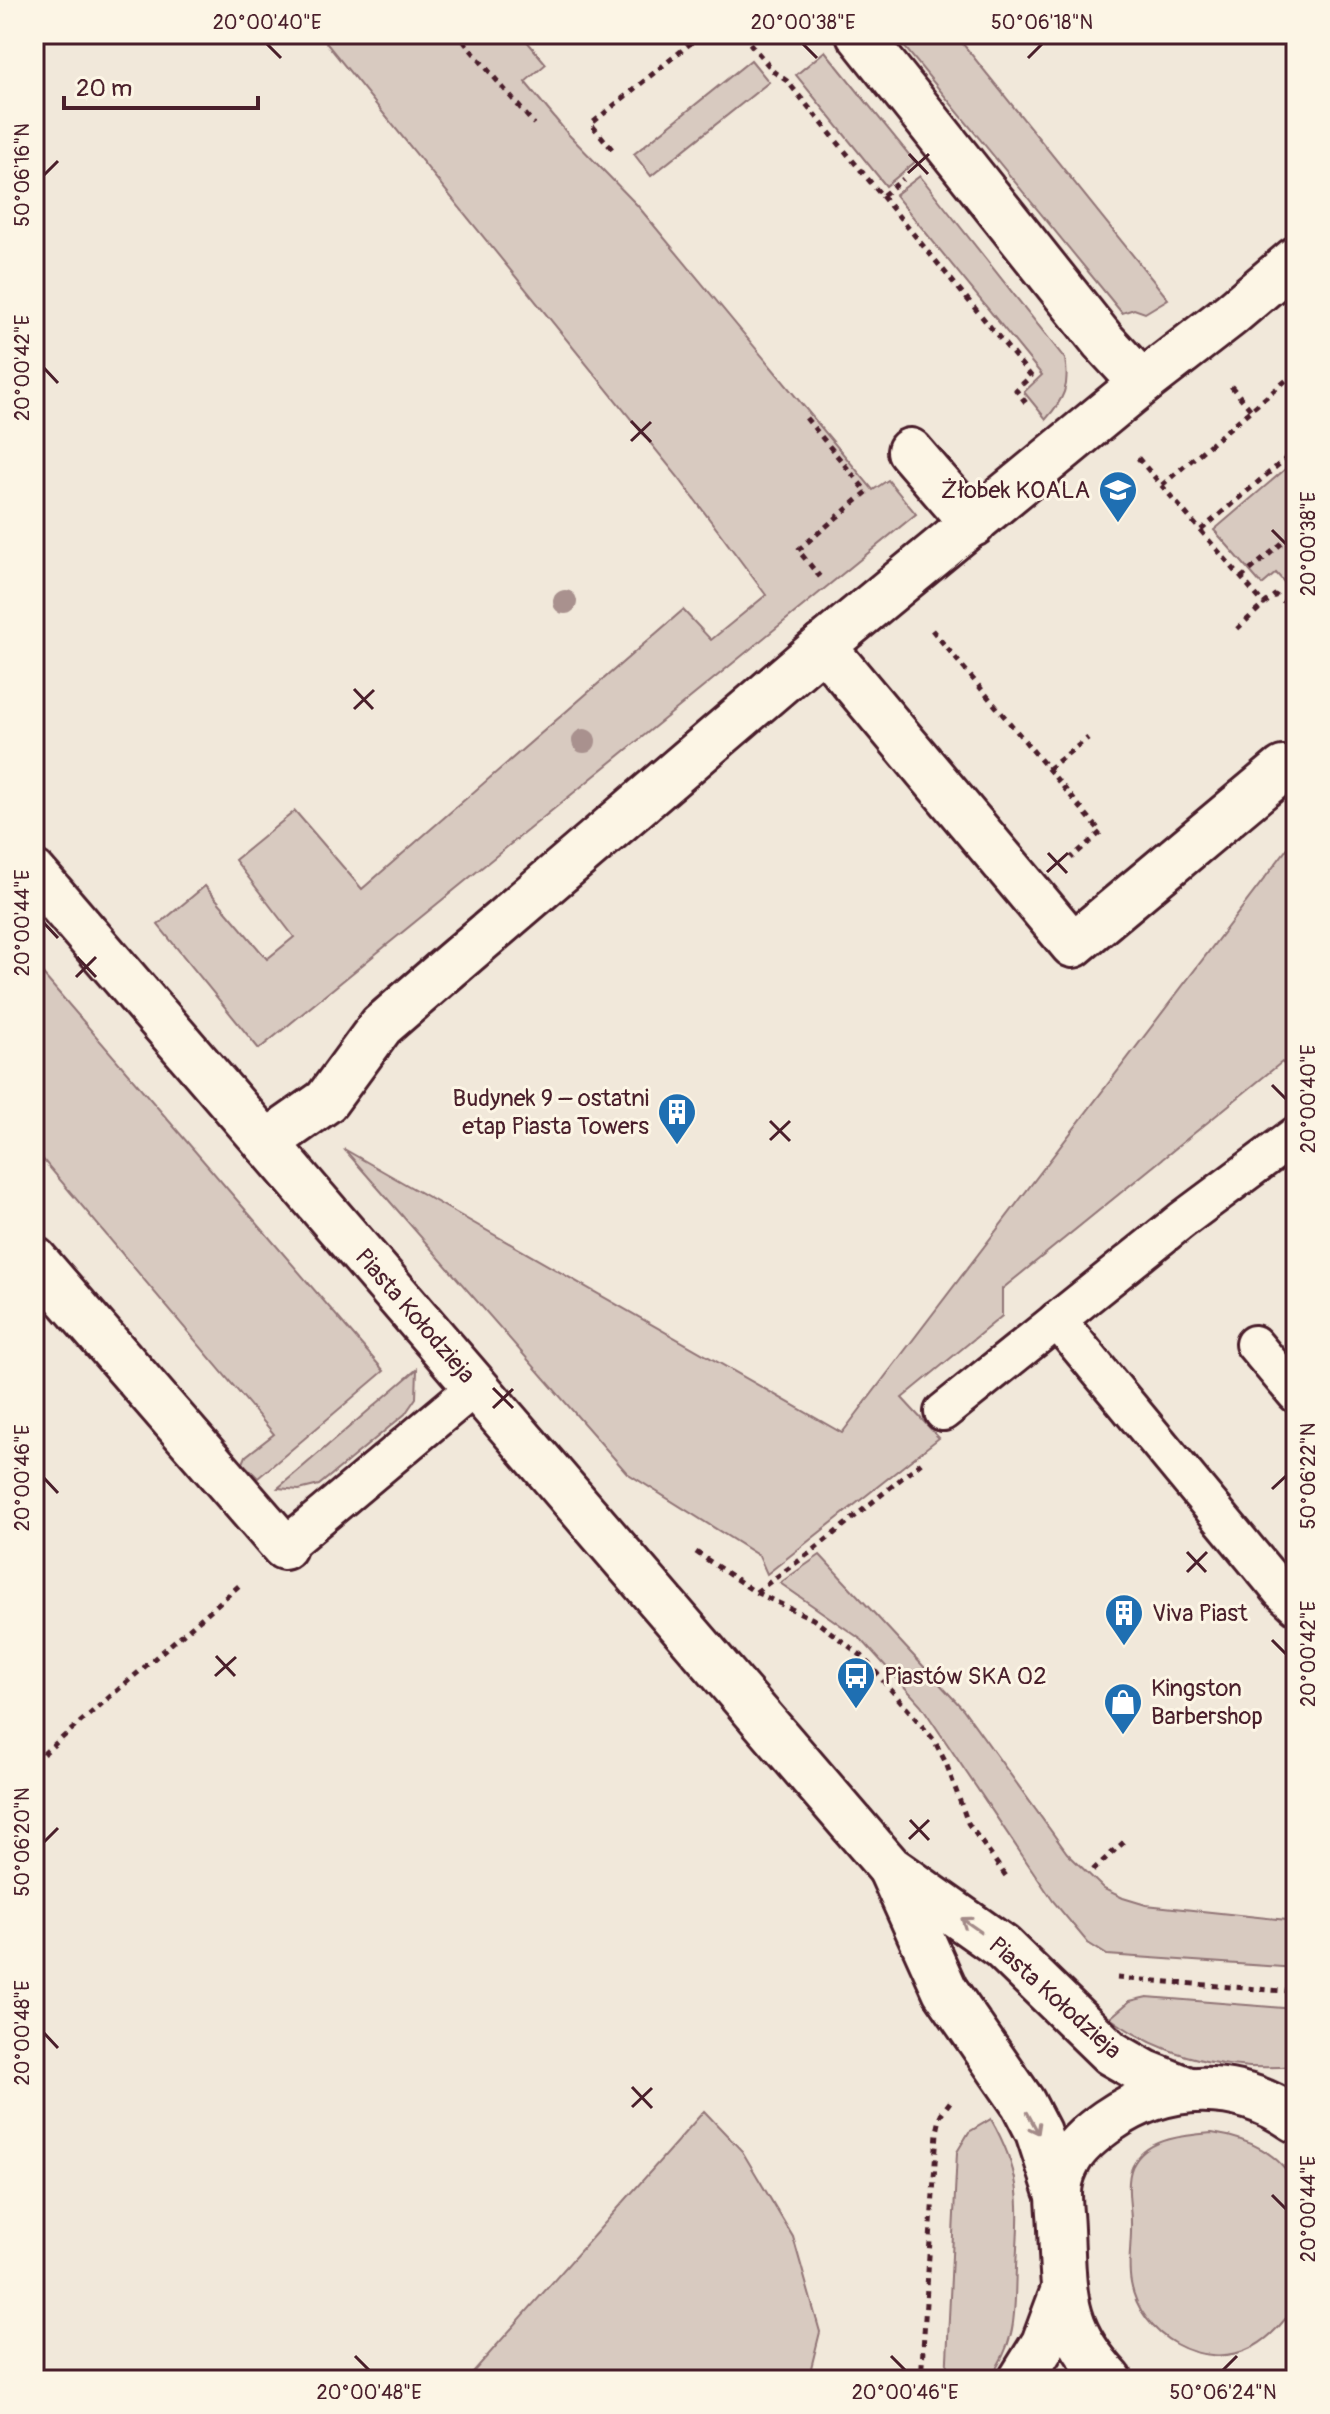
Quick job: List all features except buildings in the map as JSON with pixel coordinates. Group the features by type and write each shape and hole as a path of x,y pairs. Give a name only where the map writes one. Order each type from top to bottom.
{"street":[{"path":"859,34 1103,341 1142,383"},
{"path":"266,1143 326,1101 381,1026 823,646 1296,259"},
{"path":"910,451 973,524"},
{"path":"823,646 1073,945 1283,769"},
{"name":"Piasta Kołodzieja","path":"34,873 890,1868 1002,1947 1111,2053 1146,2073 1186,2089"},
{"path":"34,1259 284,1547"},
{"name":"Piasta Kołodzieja","path":"890,1868 945,1990 1023,2103 1038,2132 1057,2190 1063,2292"},
{"path":"1057,2190 1071,2156 1099,2127 1125,2109 1156,2096 1186,2089 1277,2098 1280,2109 1296,2120"},
{"path":"1021,2380 1044,2343 1063,2292"},
{"path":"1063,2292 1073,2329 1094,2363 1110,2380"}],"lane":[{"path":"943,1412 1182,1220 1296,1135"},
{"path":"1057,1320 1281,1591 1296,1605"},
{"path":"1254,1344 1296,1394"},
{"path":"284,1547 475,1387"}],"path":[{"path":"477,34 465,43 534,124"},
{"path":"612,149 591,124 702,34"},
{"path":"882,196 1031,376 1016,390 1036,414"},
{"path":"1162,485 1296,372"},
{"path":"1225,380 1251,410"},
{"path":"806,418 867,492 798,550 828,587"},
{"path":"1201,530 1296,450"},
{"path":"1134,452 1264,604"},
{"path":"1241,578 1287,539"},
{"path":"1237,629 1275,595 1296,610"},
{"path":"931,629 1101,832"},
{"path":"1048,769 1088,738"},
{"path":"934,1452 815,1549 755,1592 813,1619 862,1656 934,1740 968,1823"},
{"path":"34,1762 284,1547"},
{"path":"1093,1870 1125,1841"},
{"path":"1109,1977 1296,1992"},
{"path":"921,2380 937,2132 941,2114 958,2092"}],"shaded area":[{"path":"319,34 521,34 546,64 525,82 568,134 637,205 873,490 888,480 916,514 259,1049 158,925 205,886 267,959 294,937 235,860 295,811 362,889 683,610 711,640 766,595 678,477"},
{"path":"894,34 955,34 1168,299 1145,313 1134,309 1122,313"},
{"path":"825,51 915,162 886,186 796,75"},
{"path":"751,60 769,82 651,176 634,154"},
{"path":"920,176 1065,359 1067,377 1064,392 1046,419 1024,392 1042,375 895,195"},
{"path":"1296,460 1295,594 1276,573 1262,585 1214,530"},
{"path":"1296,837 1296,1077 1282,1062 1002,1289 1002,1316 902,1398 939,1438 767,1574 759,1556 627,1473 344,1149 842,1433"},
{"path":"34,964 384,1371 258,1478 243,1463 246,1456 274,1434 34,1149"},
{"path":"417,1369 416,1398 405,1414 319,1485 299,1490 278,1488"},
{"path":"820,1555 963,1709 1067,1853 1104,1889 1146,1905 1296,1921 1296,1968 1107,1955 1088,1943 1053,1901 921,1705 862,1640 780,1583"},
{"path":"1147,1997 1296,2009 1296,2066 1246,2067 1198,2059 1153,2043 1110,2018 1130,2001"},
{"path":"704,2111 742,2151 793,2237 820,2332 808,2380 466,2380"},
{"path":"991,2119 1009,2158 1017,2192 1013,2326 1005,2351 989,2380 946,2380 957,2152 969,2132"},
{"path":"1212,2133 1262,2149 1290,2175 1296,2187 1297,2286 1290,2312 1266,2338 1253,2347 1233,2354 1214,2355 1194,2352 1160,2333 1137,2302 1129,2267 1129,2183 1135,2162 1141,2154 1159,2143"}],"place":[{"name":"Żłobek KOALA","path":"1118,524"},
{"name":"Budynek 9 – ostatni etap Piasta Towers","path":"677,1146"},
{"name":"Viva Piast","path":"1124,1647"},
{"name":"Piastów SKA 02","path":"856,1710"},
{"name":"Kingston Barbershop","path":"1123,1736"}]}
